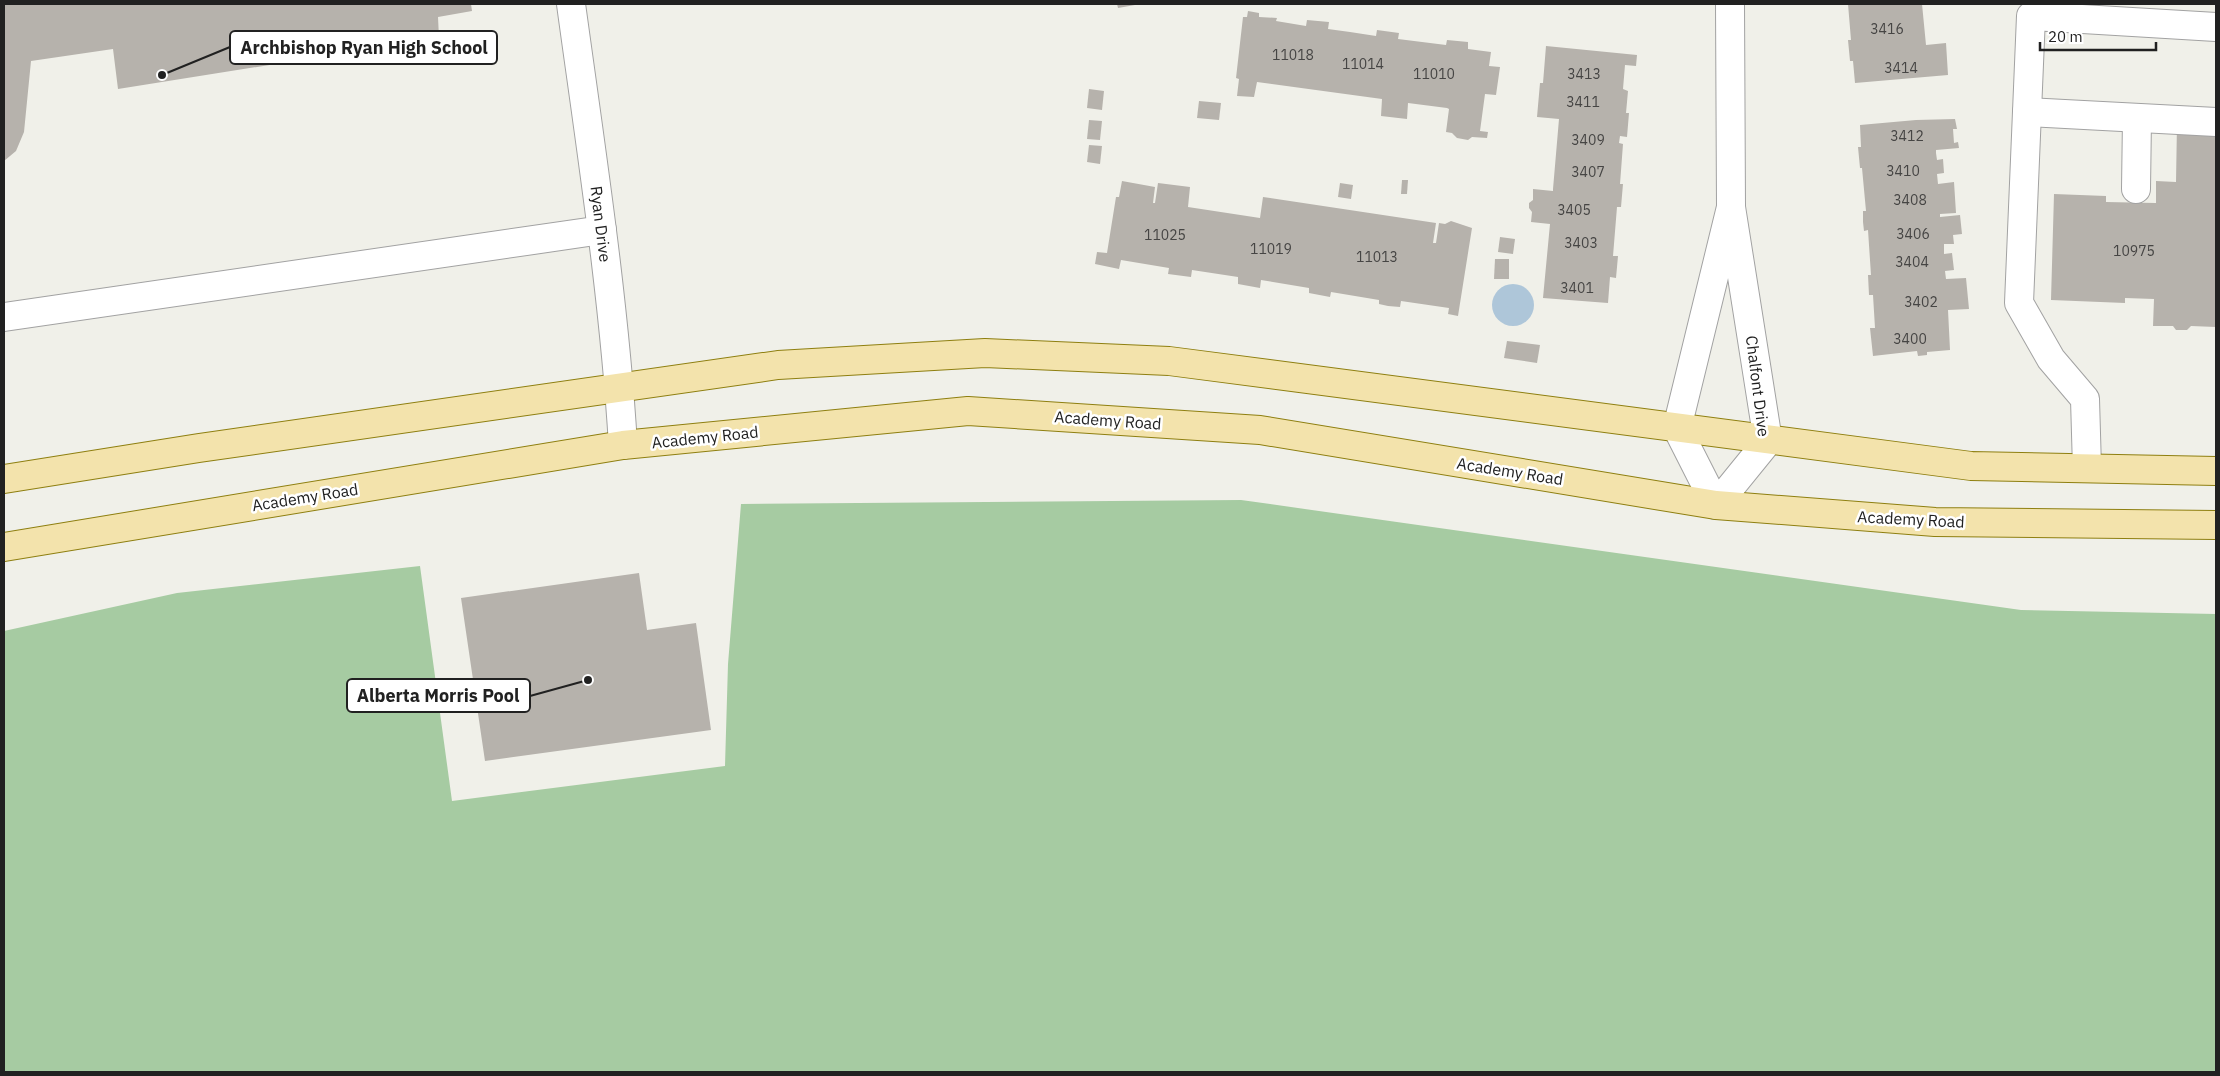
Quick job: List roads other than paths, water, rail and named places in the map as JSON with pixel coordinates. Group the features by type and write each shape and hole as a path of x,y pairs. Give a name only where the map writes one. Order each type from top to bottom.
{"main road":[{"path":"4,479 199,448 778,365 985,353 1169,361 1768,441 1971,466 2216,470"},
{"name":"Academy Road","path":"4,547 623,445 968,411 1260,430 1716,505 1934,522 2216,525"}],"street":[{"name":"Ryan Drive","path":"571,4 602,230 619,388 623,445"},
{"name":"Chalfont Drive","path":"1716,505 1768,441 1731,207 1730,4"},
{"path":"2087,468 2086,399 2051,359 2019,303 2031,16 2216,27"},
{"path":"2027,112 2216,122"},
{"path":"2136,189 2137,118"},
{"name":"Chalfont Drive","path":"1677,428 1731,207"},
{"path":"4,318 602,230"},
{"path":"1677,428 1716,505"}],"water":[{"path":"1517,284 1525,287 1531,293 1534,305 1531,317 1525,323 1509,326 1501,323 1495,317 1492,301 1495,293 1501,287"}],"place":[{"name":"Archbishop Ryan High School","path":"162,75"},
{"name":"Alberta Morris Pool","path":"588,680"}]}
